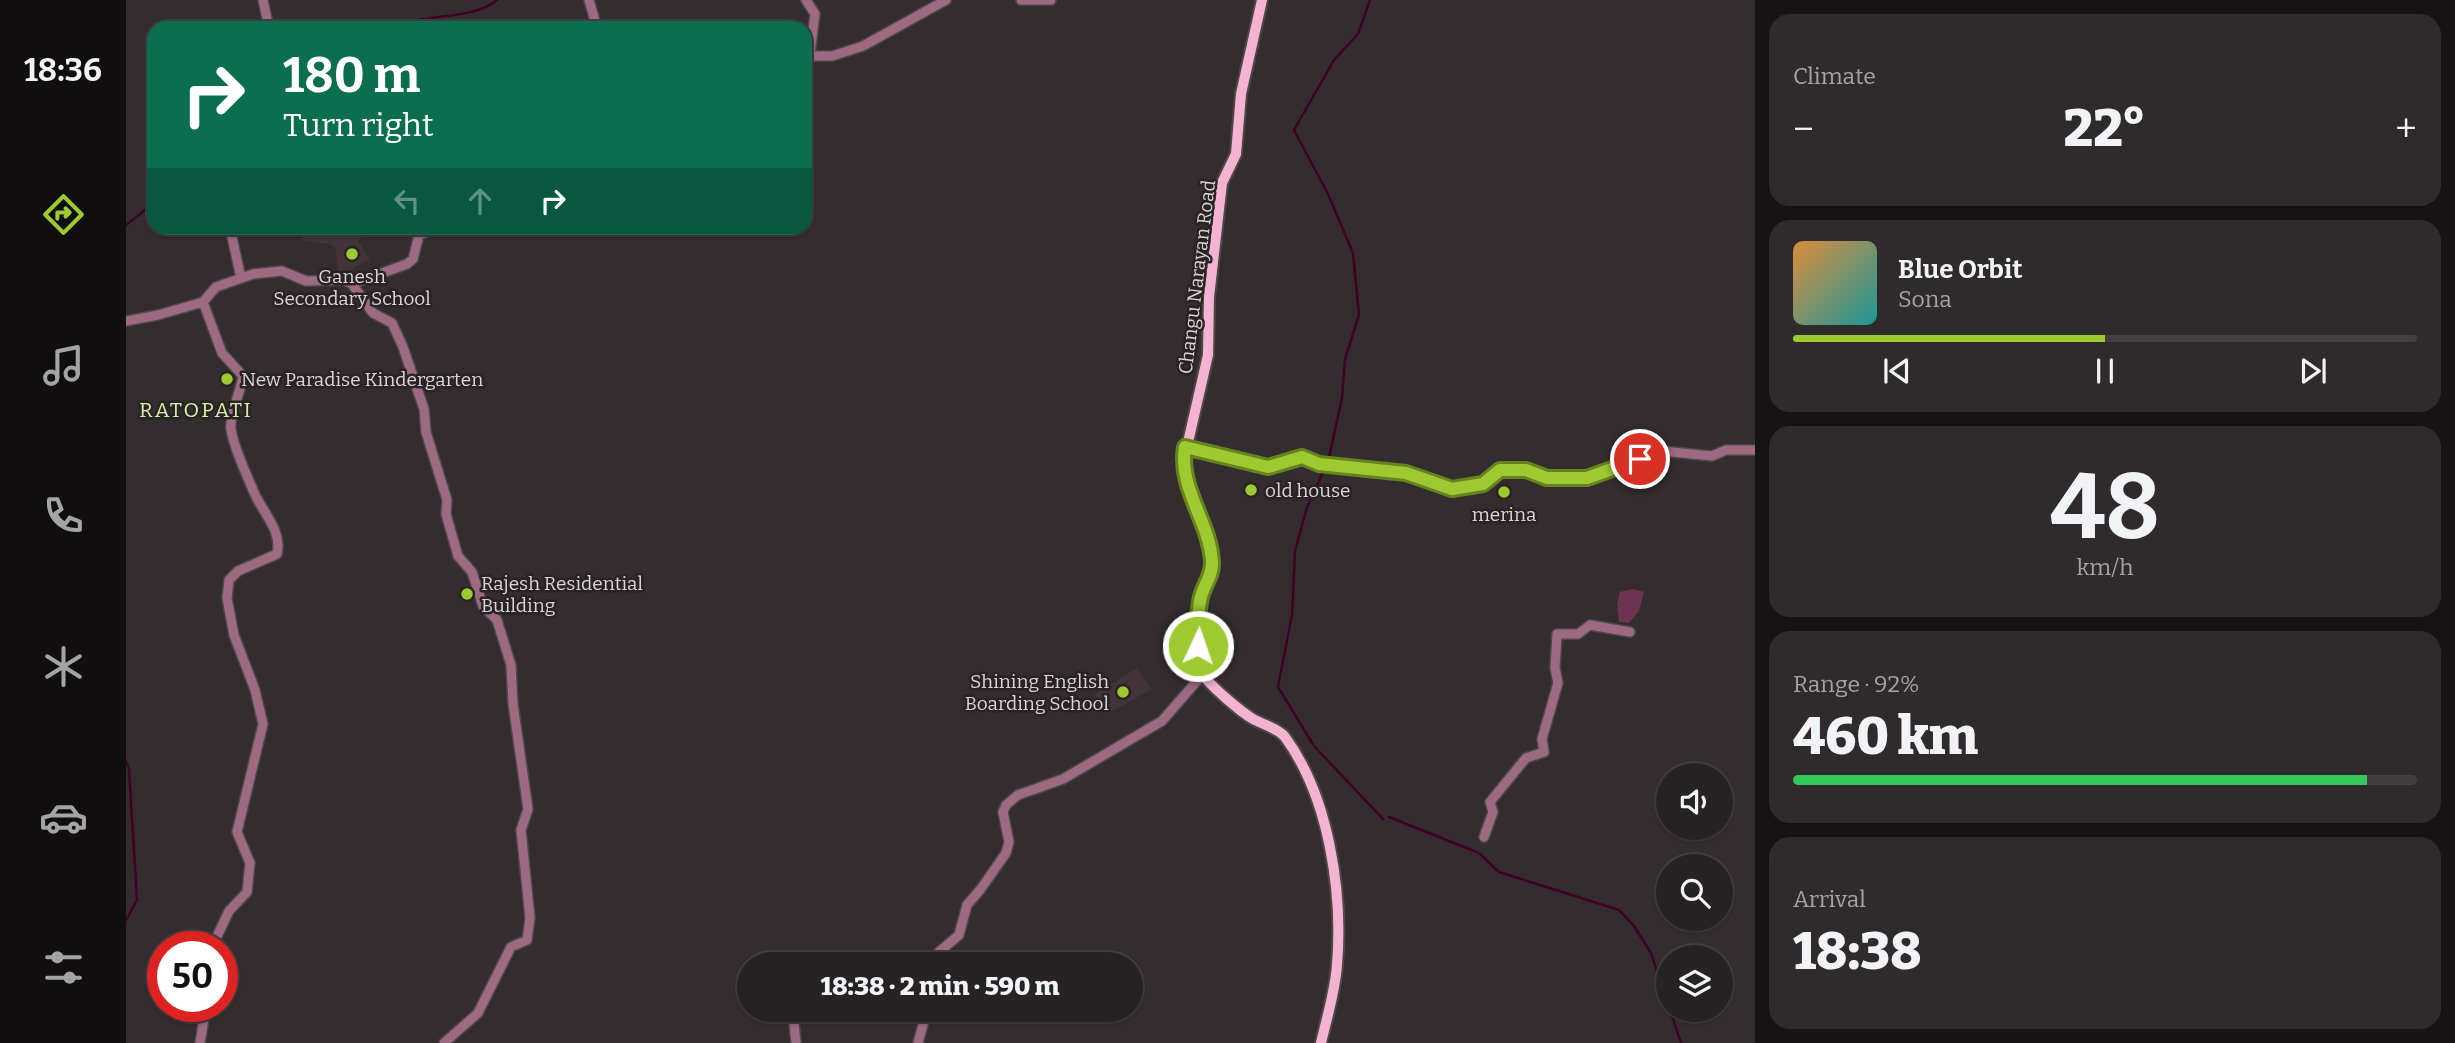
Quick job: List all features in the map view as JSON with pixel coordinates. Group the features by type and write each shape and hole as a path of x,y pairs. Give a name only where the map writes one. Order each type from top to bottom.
{"main road":[{"name":"Changu Narayan Road","path":"1203,674 1198,659 1200,604 1210,577 1212,560 1202,518 1185,481 1183,464 1208,355 1209,297 1222,183 1236,154 1241,94 1262,0"},
{"path":"1203,674 1237,709 1284,735 1318,799 1332,853 1339,933 1335,985 1321,1043"}],"street":[{"path":"263,0 268,21"},
{"path":"589,0 595,21"},
{"path":"806,0 815,14 812,29"},
{"path":"812,55 832,56 863,46 946,0"},
{"path":"1021,0 1051,0"},
{"path":"232,235 241,278"},
{"path":"352,284 407,264 413,259 419,235"},
{"path":"126,321 203,302 216,287 241,278 282,271 306,281 344,280 352,284 373,313 392,323 424,409 426,432 447,500 446,514 458,556 472,572 483,606 498,620 511,665 513,704 528,809 521,830 530,918 527,940 511,947 478,1013 444,1043"},
{"path":"203,302 222,353 243,376 230,427 254,492 280,544 277,554 238,571 229,580 227,598 234,635 255,690 263,724 237,832 250,863 247,890 229,911 220,931"},
{"path":"1185,447 1268,467 1302,457 1319,464 1406,473 1452,489 1483,484 1500,470 1526,470 1547,478 1587,478 1662,451 1712,456 1726,450 1755,450"},
{"path":"1484,837 1493,812 1490,802 1493,797 1508,783 1526,758 1544,752 1542,739 1558,683 1555,668 1558,634 1578,634 1590,625 1630,632"},
{"path":"939,952 959,935 967,905 1006,853 1009,842 1003,812 1006,805 1018,795 1063,779 1162,721 1203,674"},
{"path":"200,1043 203,1022"},
{"path":"794,1022 796,1043"},
{"path":"918,1043 924,1022"}],"shaded area":[{"name":"Ganesh Secondary School","path":"304,235 366,235 358,241 370,259 338,277 336,250 331,244 301,240"},
{"path":"1633,589 1644,592 1639,611 1629,623 1619,622 1617,604 1620,592"},
{"name":"Shining English Boarding School","path":"1137,668 1152,689 1107,714 1094,695"}],"waterway":[{"path":"415,21 475,11 497,0"},
{"path":"1328,462 1342,398 1345,359 1359,315 1353,253 1328,194 1294,130 1334,60 1358,34 1370,0"},
{"path":"126,225 147,208"},
{"path":"1325,468 1307,507 1295,551 1292,615 1278,687 1314,746 1383,819"},
{"path":"126,761 129,769 137,900 126,920"},
{"path":"1389,817 1479,853 1499,872 1619,910 1634,926 1651,953 1656,968"},
{"path":"1674,1022 1681,1043"}],"place":[{"name":"Ganesh Secondary School","path":"352,254"},
{"name":"New Paradise Kindergarten","path":"227,379"},
{"name":"old house","path":"1251,490"},
{"name":"merina","path":"1504,492"},
{"name":"Rajesh Residential Building","path":"467,594"},
{"name":"Shining English Boarding School","path":"1123,692"}],"district":[{"name":"RATOPATI","path":"196,410"}],"route":[{"path":"1198,646 1201,596 1210,577 1212,565 1202,518 1185,481 1185,447 1268,467 1302,457 1319,464 1406,473 1452,489 1483,484 1500,470 1526,470 1547,478 1587,478 1640,459"}]}
